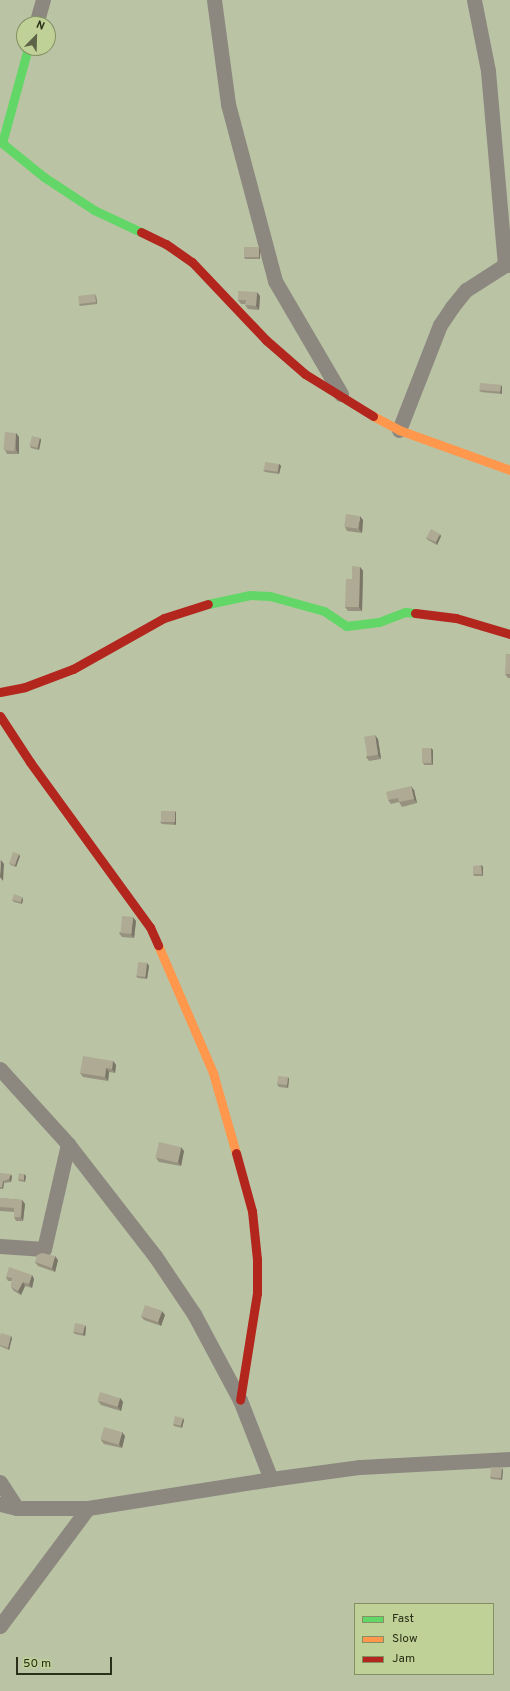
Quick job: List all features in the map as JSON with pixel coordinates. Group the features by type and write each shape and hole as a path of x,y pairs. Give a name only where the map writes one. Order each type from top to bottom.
{"street":[{"path":"38,16 43,0"},
{"path":"214,0 228,104 275,281 303,334 343,397"},
{"path":"399,430 440,326 452,307 466,290 508,265 488,71 474,0"},
{"path":"26,56 2,143 44,177 94,210 166,244 192,262 266,340 306,374 399,430 510,470"},
{"path":"0,692 25,687 73,669 164,618 215,602 250,595 270,596 324,611 346,626 380,622 405,612 456,618 510,634"},
{"path":"0,716 30,762 150,927 213,1073 252,1211 257,1259 258,1293 240,1400"},
{"path":"0,1069 68,1144 155,1256 194,1314 240,1400 271,1478"},
{"path":"0,1246 44,1249 68,1144"},
{"path":"0,1504 17,1508 88,1508 271,1478 360,1467 510,1459"},
{"path":"0,1482 17,1508"},
{"path":"0,1626 88,1508"}],"building":[{"path":"244,247 259,247 259,257 244,257"},
{"path":"238,291 257,292 256,306 245,305 246,300 238,300"},
{"path":"95,294 96,302 79,304 78,296"},
{"path":"480,383 501,385 500,392 479,390"},
{"path":"5,432 16,433 14,451 3,450"},
{"path":"32,436 40,438 37,448 30,446"},
{"path":"265,462 279,464 278,472 264,470"},
{"path":"346,514 360,516 358,529 344,527"},
{"path":"431,529 440,534 436,542 426,538"},
{"path":"352,566 360,567 359,607 345,607 346,579 352,579"},
{"path":"506,654 510,654 510,674 505,674"},
{"path":"375,735 378,755 367,756 364,737"},
{"path":"422,748 431,748 431,763 422,763"},
{"path":"411,786 414,799 399,802 398,798 388,800 386,792"},
{"path":"161,811 175,811 175,822 161,822"},
{"path":"13,852 19,854 15,865 9,863"},
{"path":"481,865 482,874 473,874 473,866"},
{"path":"14,894 22,897 21,902 12,900"},
{"path":"122,916 133,917 131,934 121,933"},
{"path":"138,962 147,963 145,977 137,976"},
{"path":"83,1056 113,1061 112,1069 106,1068 105,1077 80,1073"},
{"path":"278,1076 288,1077 287,1085 277,1084"},
{"path":"159,1142 181,1147 178,1163 155,1158"},
{"path":"0,1173 11,1174 9,1179 3,1181 2,1187 0,1187"},
{"path":"19,1173 24,1174 24,1180 18,1179"},
{"path":"0,1198 22,1200 21,1217 14,1217 14,1208 0,1207"},
{"path":"42,1253 55,1256 52,1268 35,1262 37,1255"},
{"path":"9,1267 32,1275 29,1284 23,1282 18,1291 11,1287 12,1278 6,1277"},
{"path":"145,1305 162,1311 158,1322 141,1316"},
{"path":"75,1323 85,1325 83,1334 73,1332"},
{"path":"1,1333 11,1336 8,1348 0,1345"},
{"path":"100,1392 120,1398 117,1407 97,1401"},
{"path":"175,1416 183,1418 181,1426 173,1424"},
{"path":"104,1427 122,1432 119,1445 100,1439"},
{"path":"491,1467 502,1468 501,1478 490,1477"}],"traffic: fast":[{"path":"26,56 2,143 44,177 94,210 141,232"},
{"path":"208,604 250,595 270,596 324,611 346,626 379,622 405,612 415,613"}],"traffic: slow":[{"path":"373,416 399,430 510,470"},
{"path":"158,945 213,1073 236,1153"}],"traffic: jam":[{"path":"141,232 166,244 192,262 266,340 305,374 373,416"},
{"path":"0,692 25,687 73,669 164,618 208,604"},
{"path":"415,613 456,618 510,634"},
{"path":"0,716 30,762 150,927 158,945"},
{"path":"236,1153 252,1211 257,1259 257,1293 240,1400"}]}
